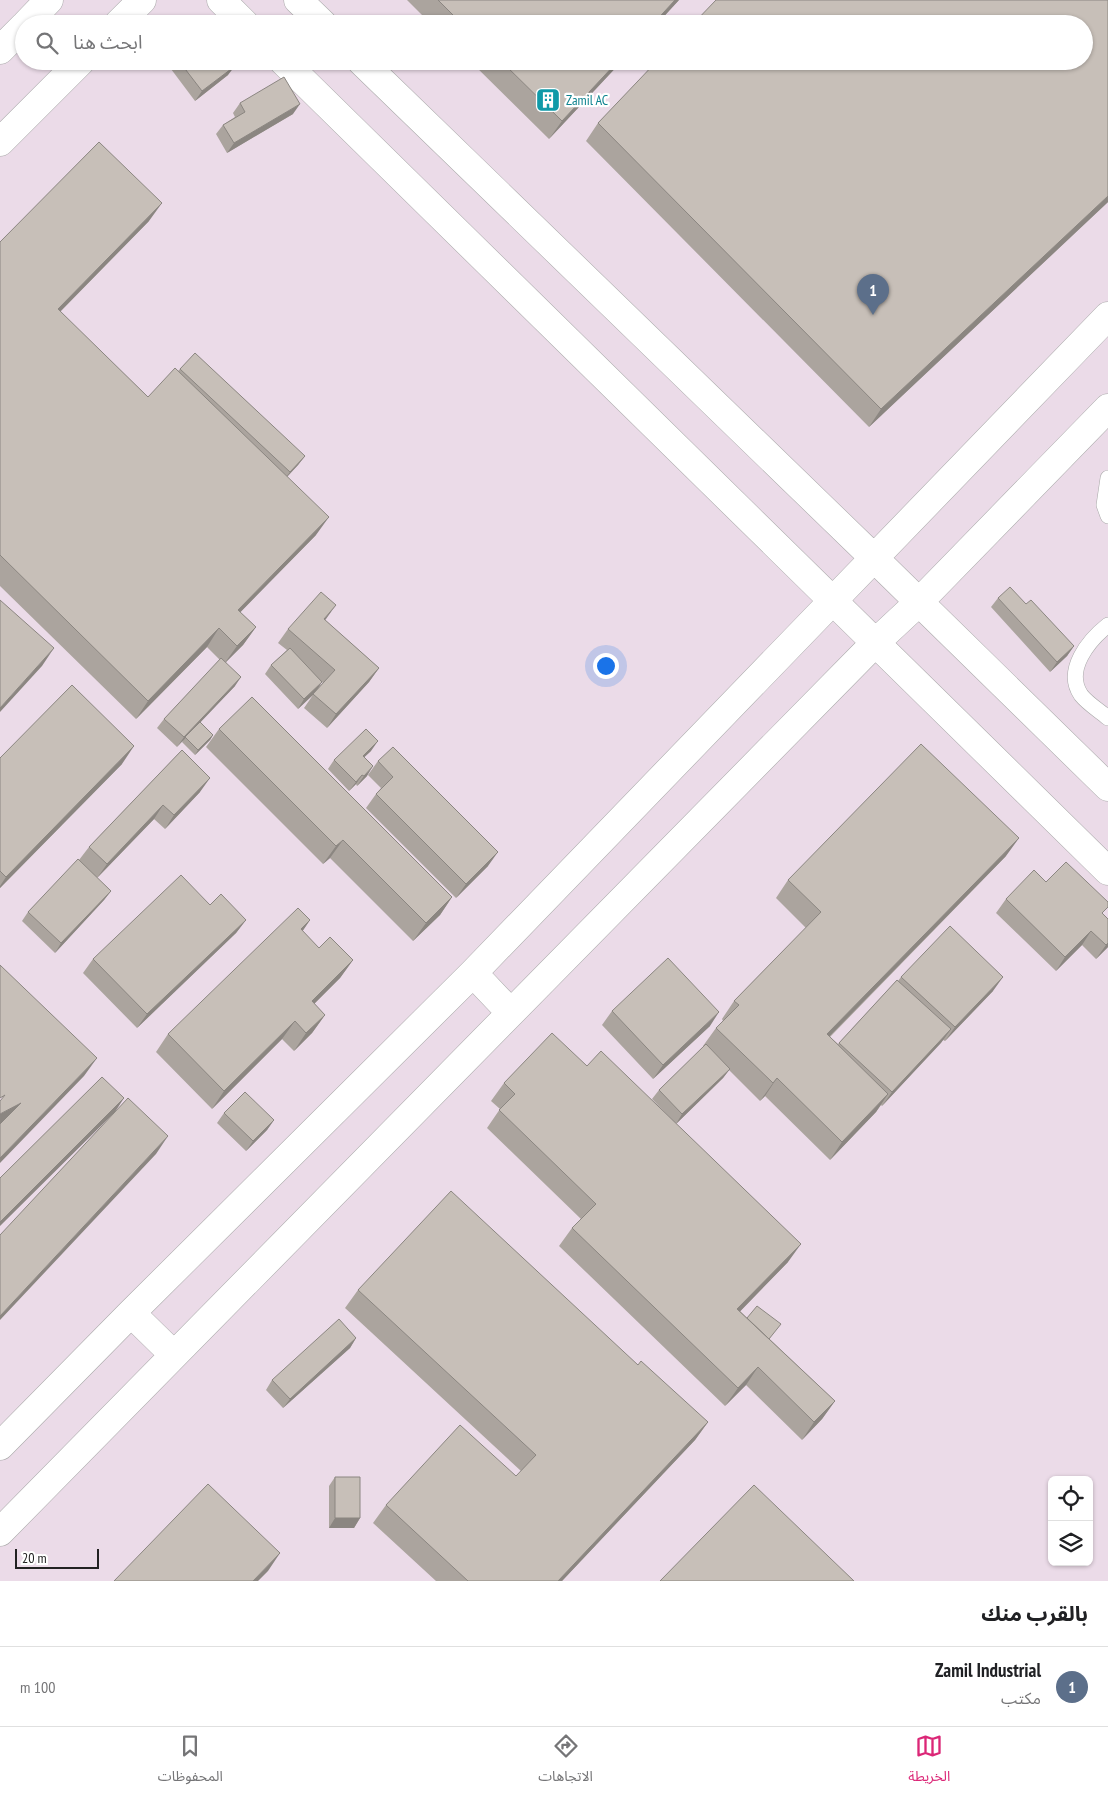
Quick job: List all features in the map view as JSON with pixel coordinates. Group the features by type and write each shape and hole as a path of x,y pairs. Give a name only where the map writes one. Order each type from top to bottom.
{"street":[{"path":"35,15 50,0"},
{"path":"127,15 142,0"},
{"path":"221,0 236,15"},
{"path":"298,0 314,15"},
{"path":"0,50 15,35"},
{"path":"0,142 72,70"},
{"path":"292,70 1108,871"},
{"path":"370,70 874,558 1108,788"},
{"path":"0,1446 473,973 1108,316"},
{"path":"0,1532 510,1012 919,602 1108,408"},
{"path":"473,973 510,1012"},
{"path":"131,1313 174,1355"}],"lane":[{"path":"1108,478 1104,505 1108,516"},
{"path":"1108,625 1080,656 1077,682 1081,695 1108,718"}],"shaded area":[{"path":"0,0 1108,0 1108,1581 0,1581"}],"building":[{"path":"438,0 675,0 661,15 453,15"},
{"path":"716,0 1108,0 1108,196 881,409 598,123 648,70 1093,70 1093,15 702,15"},
{"path":"186,70 230,70 202,91"},
{"path":"510,70 610,70 562,121"},
{"path":"284,77 300,104 234,143 223,125 245,112 240,103"},
{"path":"99,142 162,203 58,309 148,397 175,368 329,517 238,610 256,627 237,646 219,628 148,701 0,555 0,242"},
{"path":"195,353 305,456 290,472 180,369"},
{"path":"1010,587 1026,604 1031,600 1074,646 1057,662 998,598"},
{"path":"321,592 336,605 324,619 379,668 336,714 313,694 335,670 288,629"},
{"path":"0,600 54,648 0,708"},
{"path":"290,648 322,682 304,699 271,665"},
{"path":"221,658 241,677 184,737 164,719"},
{"path":"72,685 134,746 6,877 0,871 0,758"},
{"path":"252,697 452,897 426,923 343,840 336,846 219,729"},
{"path":"200,722 213,735 198,750 185,737"},
{"path":"366,729 378,741 363,756 373,766 356,782 334,760"},
{"path":"921,744 1019,838 827,1034 888,1094 842,1142 777,1078 773,1083 716,1028 739,1005 734,1001 821,912 788,880"},
{"path":"393,747 498,852 466,884 376,794 393,777 378,761"},
{"path":"182,750 210,778 174,815 163,805 107,864 89,847"},
{"path":"78,859 111,891 61,943 28,912"},
{"path":"1066,862 1108,902 1108,907 1102,913 1108,919 1108,943 1106,945 1091,931 1065,957 1006,899 1034,870 1046,882"},
{"path":"181,875 210,905 221,894 246,920 147,1014 93,959"},
{"path":"298,908 310,920 301,929 319,948 330,937 353,960 312,1001 325,1015 306,1033 295,1021 224,1091 168,1034"},
{"path":"950,926 1003,977 955,1027 901,977"},
{"path":"668,958 719,1012 663,1065 612,1011"},
{"path":"0,965 97,1058 0,1158 0,1124 21,1103 0,1114 0,1101 5,1095 0,1098"},
{"path":"897,980 951,1029 892,1092 839,1043"},
{"path":"552,1033 587,1066 601,1051 801,1244 737,1309 835,1401 814,1422 758,1367 738,1388 572,1228 596,1204 499,1110 515,1094 504,1083"},
{"path":"706,1044 730,1069 682,1114 659,1090"},
{"path":"102,1077 124,1098 0,1222 0,1178"},
{"path":"245,1092 274,1120 253,1141 224,1113"},
{"path":"128,1098 168,1136 0,1316 0,1235"},
{"path":"451,1191 638,1365 641,1361 708,1422 558,1581 468,1581 386,1505 460,1425 516,1476 536,1455 358,1290"},
{"path":"757,1306 781,1324 769,1339 747,1318"},
{"path":"339,1319 356,1338 290,1399 272,1380"},
{"path":"335,1477 360,1477 360,1518 335,1518"},
{"path":"208,1484 280,1553 253,1581 114,1581"},
{"path":"754,1485 854,1581 660,1581"}],"place":[{"name":"Zamil AC","path":"548,100"},
{"name":"Zamil Industrial","path":"873,315"}]}
